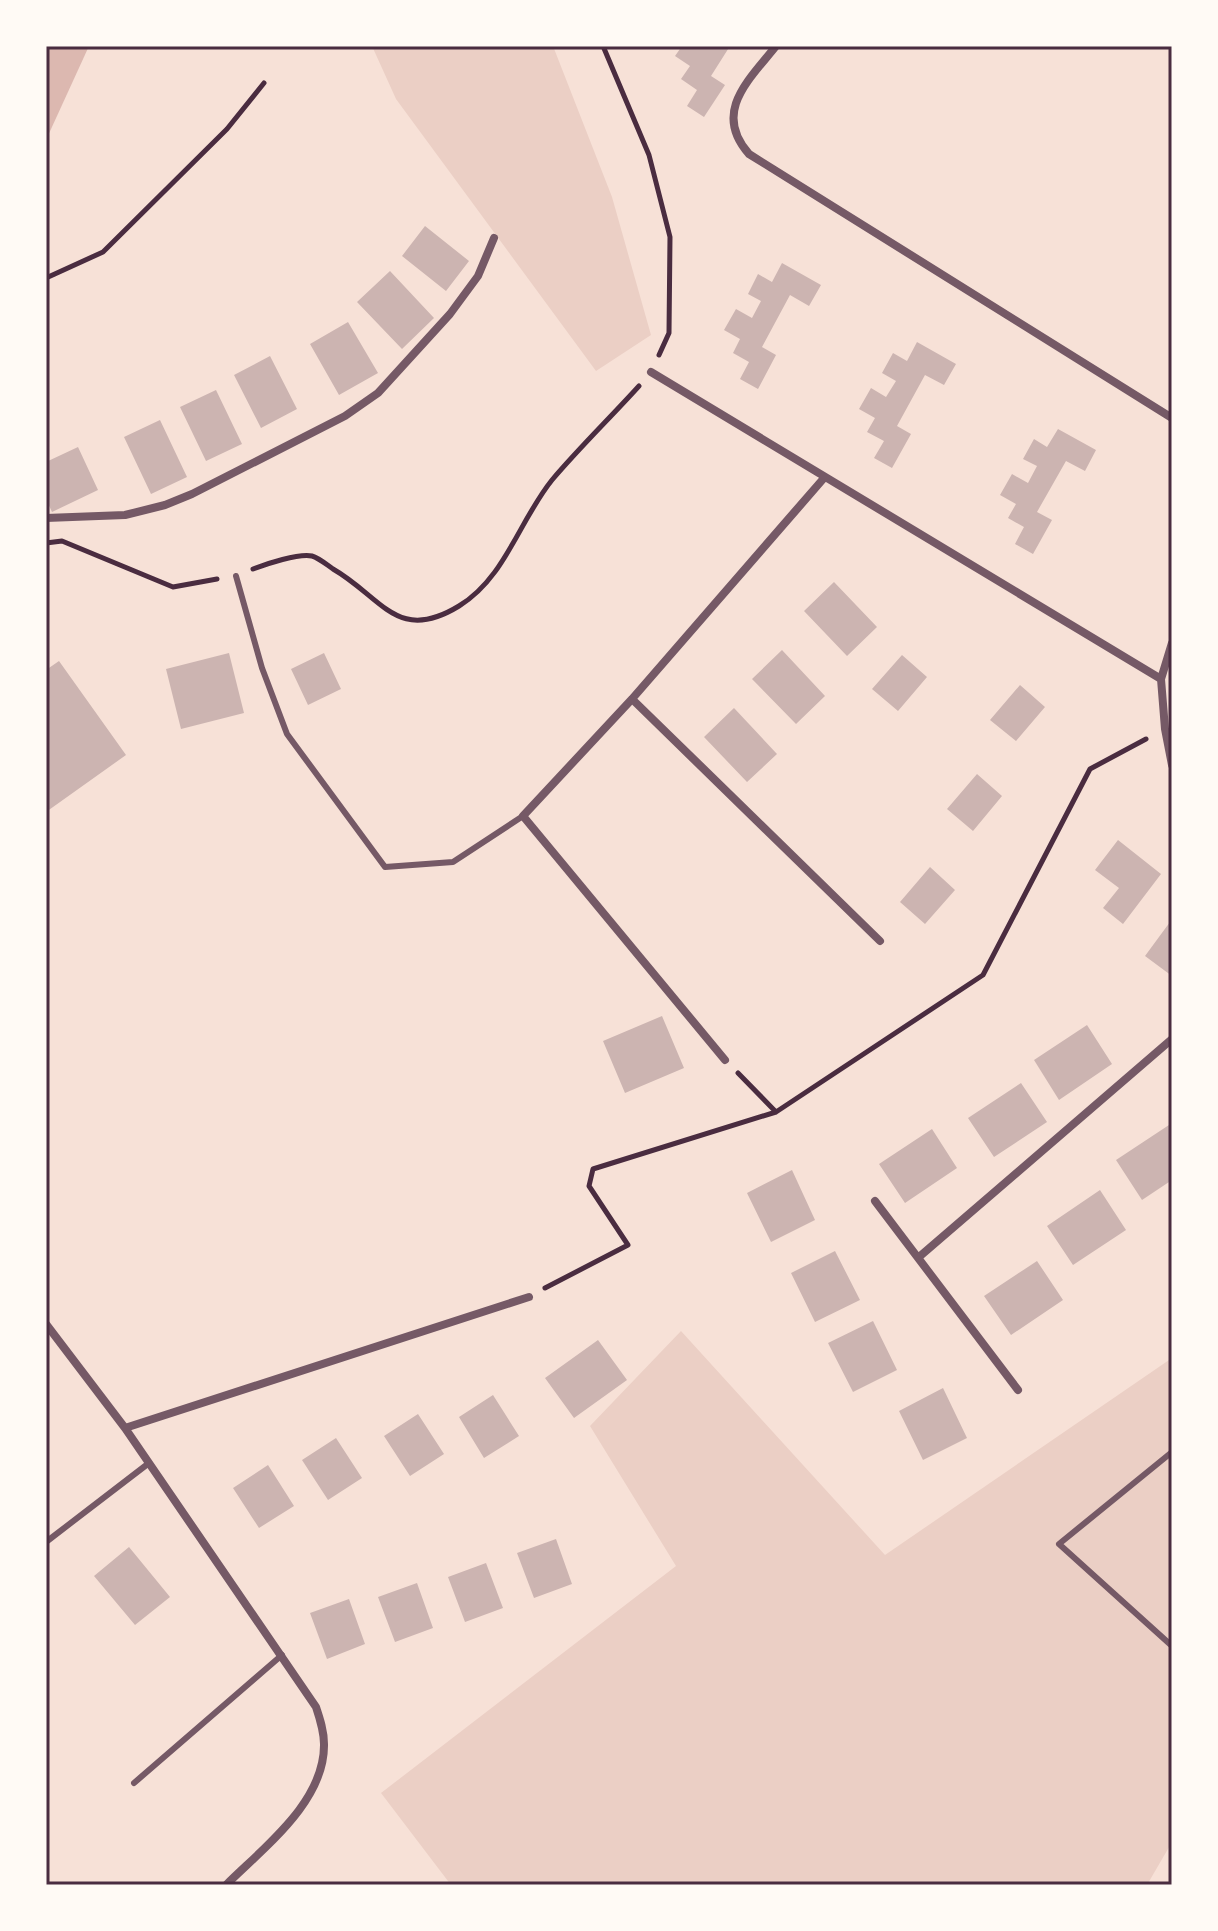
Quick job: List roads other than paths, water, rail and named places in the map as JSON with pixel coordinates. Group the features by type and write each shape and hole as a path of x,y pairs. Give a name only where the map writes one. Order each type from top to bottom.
{"street":[{"path":"776,46 740,91 733,106 738,141 749,154 1172,418"},
{"path":"46,518 125,515 165,505 345,416 378,393 450,314 478,276 494,238"},
{"path":"651,372 1161,679"},
{"path":"725,1060 523,816 632,699 824,478"},
{"path":"1172,643 1161,679 1172,765"},
{"path":"632,699 880,941"},
{"path":"919,1257 1172,1039"},
{"path":"875,1201 1018,1390"},
{"path":"125,1428 529,1297"},
{"path":"46,1324 125,1428 316,1707 324,1746 321,1768 310,1793 293,1817 226,1885"}],"lane":[{"path":"236,576 262,668 287,734 385,867 453,862 523,816"},
{"path":"1172,1452 1059,1544 1172,1646"},
{"path":"46,1542 149,1463"},
{"path":"134,1783 282,1655"}]}
